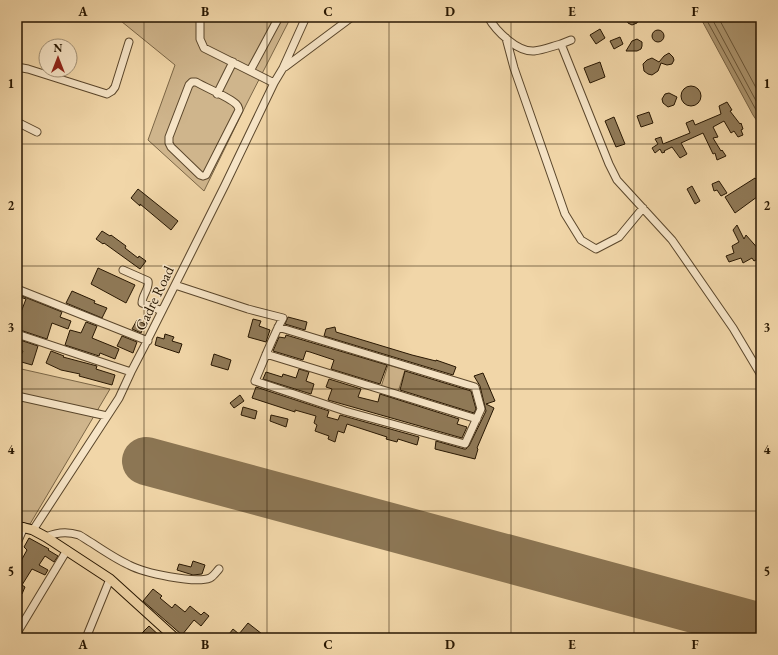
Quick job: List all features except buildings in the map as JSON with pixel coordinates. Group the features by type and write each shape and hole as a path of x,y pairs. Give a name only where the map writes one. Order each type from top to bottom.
{"main road":[{"path":"25,528 46,537 110,579 175,638"}],"street":[{"path":"200,17 200,39 204,48 274,83"},
{"path":"250,70 279,17"},
{"name":"Cadre Road","path":"17,543 25,528 119,398 229,178 274,83 283,68 306,17"},
{"path":"283,68 352,17"},
{"path":"488,17 506,38 523,50 535,51 571,40"},
{"path":"506,38 514,68 565,214 582,240 596,249 619,237 643,208"},
{"path":"17,67 107,94 115,87 129,42"},
{"path":"561,44 617,180 672,240 733,328 761,375"},
{"path":"218,94 233,62"},
{"path":"192,82 196,82 218,94 236,104 238,110 206,175 203,176 200,175 171,147 169,143 170,137 189,85 192,82"},
{"path":"17,122 37,132"},
{"path":"123,270 148,281 142,302 162,312"},
{"path":"175,285 248,309 283,318 278,327 266,354 255,382 345,411 465,444 481,409 475,387 278,327"},
{"path":"17,289 148,341"},
{"path":"17,334 131,372"},
{"path":"266,354 477,418"},
{"path":"17,396 107,416"},
{"path":"46,537 54,533 63,532 78,535 130,566 174,578 196,580 209,578 213,576 218,569"},
{"path":"17,633 67,550"},
{"path":"86,638 110,579"}],"shaded area":[{"path":"116,17 291,17 204,191 148,140 175,65"},
{"path":"388,365 405,370 398,392 381,387"},
{"path":"17,368 110,389 30,524 17,522"}],"water":[{"path":"700,17 761,17 761,127 753,115"}],"runway":[{"path":"146,461 761,627"}]}
